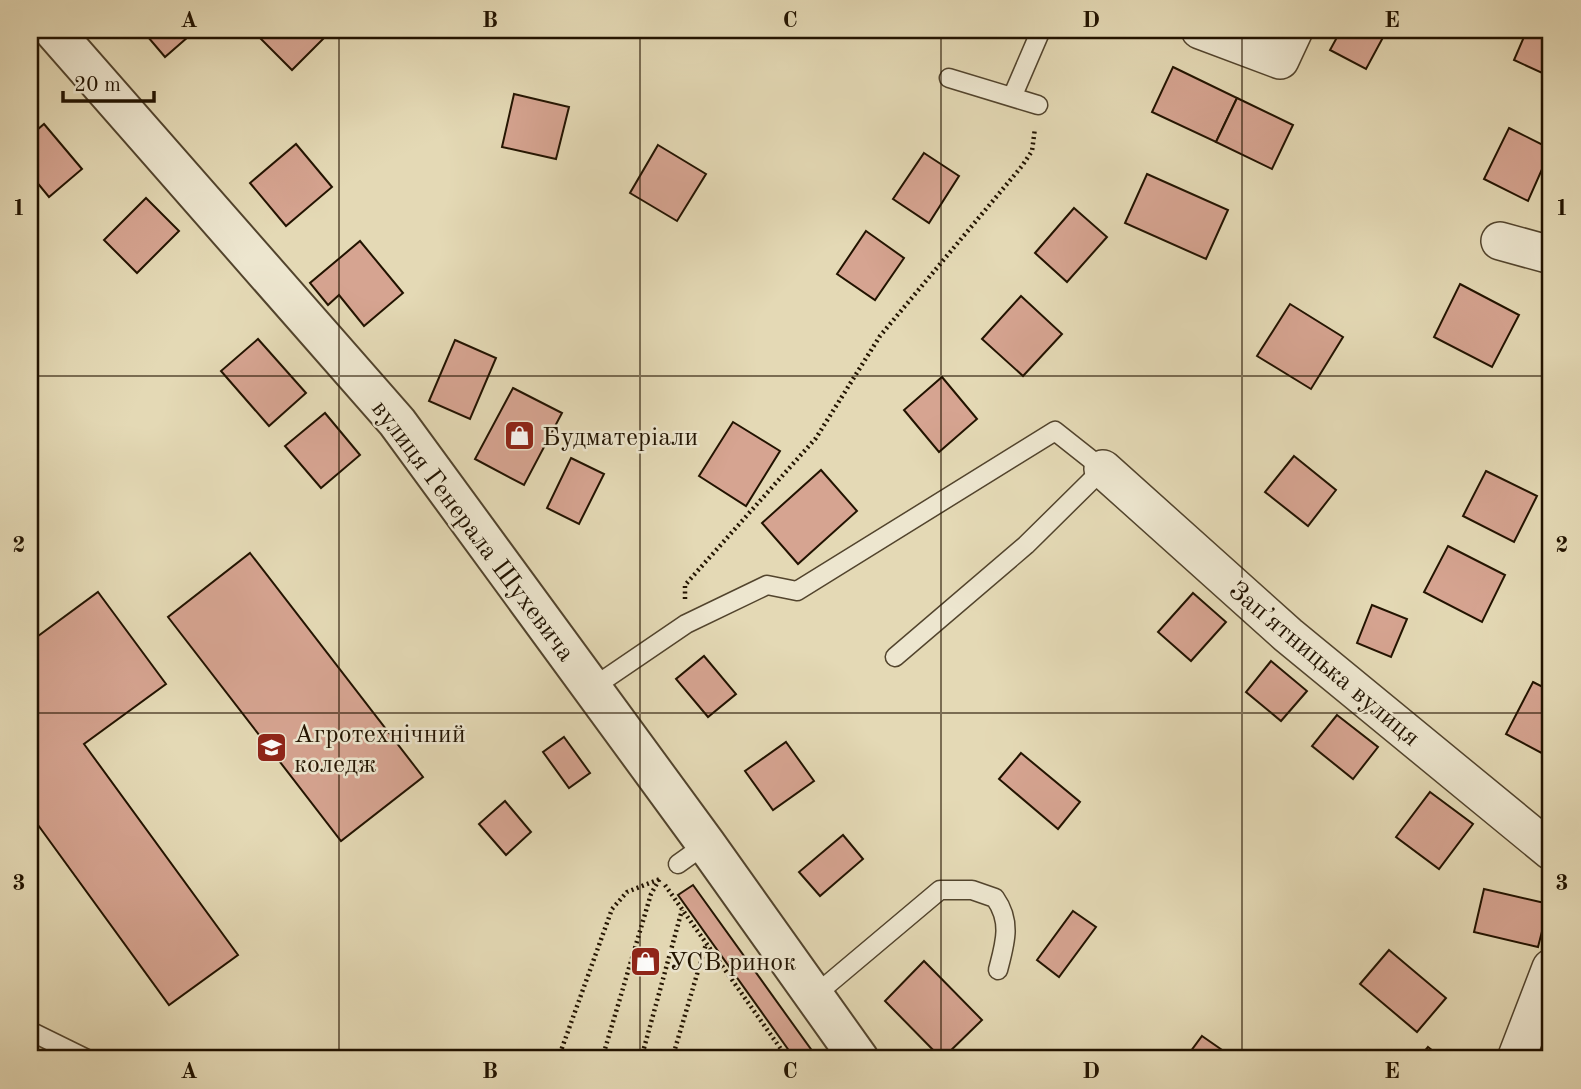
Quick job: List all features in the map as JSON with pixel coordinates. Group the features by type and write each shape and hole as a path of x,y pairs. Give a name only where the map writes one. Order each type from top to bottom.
{"street":[{"name":"вулиця Генерала Шухевича","path":"53,30 397,422 592,688 692,854 814,996 859,1059"},
{"path":"1200,30 1280,60 1294,30"},
{"path":"1500,241 1551,255"},
{"name":"Запʼятницька вулиця","path":"1103,469 1288,635 1551,851"},
{"path":"1516,1059 1551,968"}],"lane":[{"path":"1013,96 1041,30"},
{"path":"949,78 1038,106"},
{"path":"592,688 686,624 767,585 797,591 1055,431 1103,469 1026,545 895,657"},
{"path":"814,996 940,890 947,888 972,890 995,898 1005,912 1005,943 998,970"},
{"path":"30,1031 87,1059"}],"path":[{"path":"686,624 685,585 816,438 880,337 1022,166 1032,152 1038,106"},
{"path":"558,1059 612,909 626,892 660,878 692,854"},
{"path":"660,878 788,1059"},
{"path":"602,1059 651,894 660,878"},
{"path":"641,1059 682,910"},
{"path":"672,1059 706,944"},
{"path":"779,1059 782,1051"}],"building":[{"path":"142,30 196,30 165,57"},
{"path":"267,30 316,30 324,38 292,70 260,38"},
{"path":"1341,30 1387,30 1366,69 1330,50"},
{"path":"1527,30 1551,30 1551,77 1514,60"},
{"path":"1173,67 1237,98 1216,142 1152,112"},
{"path":"514,94 569,107 556,159 502,147"},
{"path":"1237,98 1293,125 1272,169 1216,142"},
{"path":"44,124 82,169 49,197 30,174 30,136"},
{"path":"1509,128 1551,149 1528,201 1484,179"},
{"path":"296,144 332,187 286,226 250,183"},
{"path":"658,145 706,174 677,221 630,193"},
{"path":"924,153 959,176 929,223 893,199"},
{"path":"1147,174 1228,210 1206,259 1125,223"},
{"path":"146,198 179,231 137,273 104,240"},
{"path":"1074,208 1107,237 1067,282 1035,253"},
{"path":"866,231 904,258 875,300 837,274"},
{"path":"360,241 403,293 364,326 339,295 328,305 310,283"},
{"path":"1460,284 1519,315 1492,367 1434,337"},
{"path":"1021,296 1062,334 1023,376 982,339"},
{"path":"1290,304 1343,337 1311,389 1257,356"},
{"path":"258,339 306,393 269,426 221,371"},
{"path":"455,340 496,358 470,419 429,401"},
{"path":"942,377 977,419 939,452 904,410"},
{"name":"Будматеріали","path":"513,388 562,413 524,485 475,459"},
{"path":"325,413 360,455 321,488 285,446"},
{"path":"733,422 780,451 746,506 699,476"},
{"path":"1294,456 1336,490 1308,526 1265,492"},
{"path":"571,458 604,474 579,524 547,508"},
{"path":"821,470 857,511 798,564 762,523"},
{"path":"1486,471 1537,496 1514,542 1463,516"},
{"path":"1448,546 1505,575 1482,622 1424,592"},
{"path":"250,553 423,777 341,841 168,617"},
{"path":"98,592 166,684 84,744 238,955 169,1005 30,814 30,642"},
{"path":"1193,593 1226,622 1191,661 1158,632"},
{"path":"1372,605 1407,619 1391,657 1357,643"},
{"path":"704,656 736,694 708,717 676,679"},
{"path":"1271,661 1307,691 1281,721 1246,692"},
{"path":"1533,682 1551,691 1551,758 1506,734"},
{"path":"1337,715 1378,747 1353,779 1312,746"},
{"path":"564,737 590,773 569,788 543,752"},
{"path":"786,742 814,781 773,810 745,771"},
{"path":"1021,753 1080,802 1058,829 999,779"},
{"path":"1430,792 1473,824 1439,869 1396,837"},
{"path":"505,801 531,832 506,855 479,824"},
{"path":"843,835 863,859 820,896 799,872"},
{"path":"693,885 818,1059 795,1059 678,895"},
{"path":"1484,889 1549,904 1538,947 1474,932"},
{"path":"1073,911 1096,927 1059,977 1037,960"},
{"path":"1389,950 1446,998 1417,1032 1360,984"},
{"path":"924,961 982,1020 942,1059 885,1001"},
{"path":"1202,1036 1235,1059 1185,1059"},
{"path":"1428,1047 1443,1059 1418,1059"}],"place":[{"name":"Будматеріали","path":"519,436"},
{"name":"Агротехнічний коледж","path":"271,748"},
{"name":"УСВ ринок","path":"645,961"}]}
